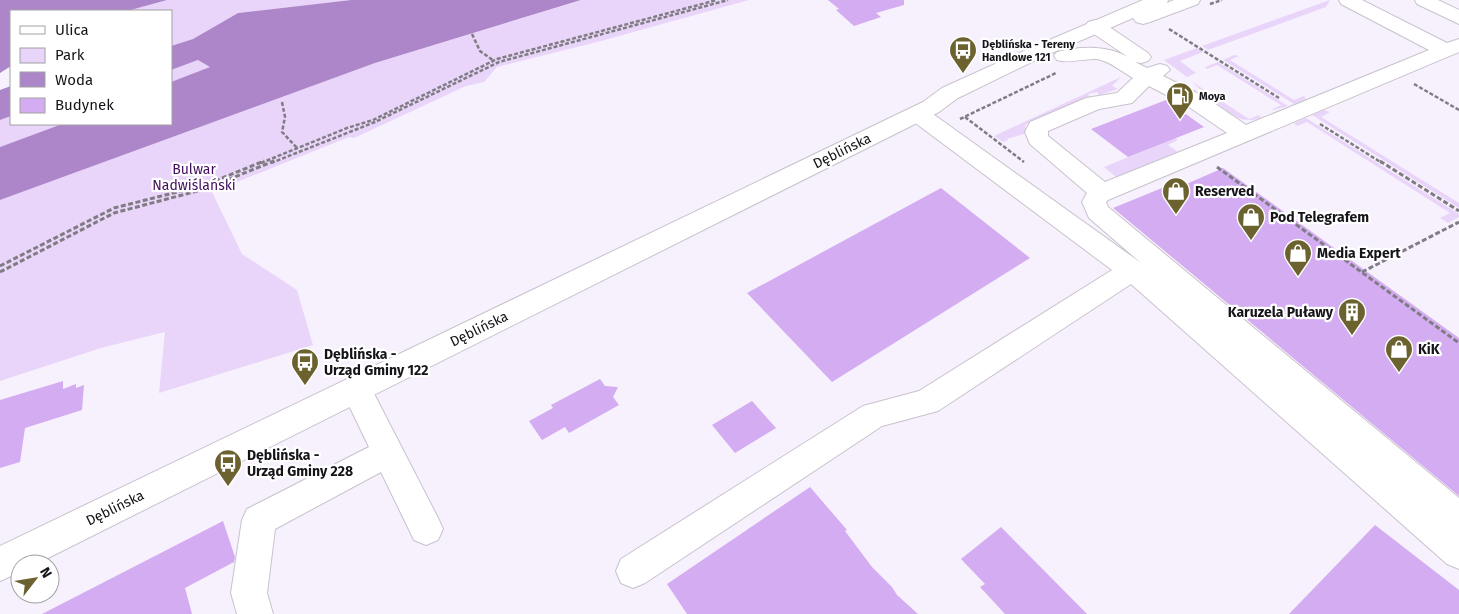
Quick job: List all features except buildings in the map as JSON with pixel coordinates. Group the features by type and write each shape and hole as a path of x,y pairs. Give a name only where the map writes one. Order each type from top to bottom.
{"main road":[{"name":"Dęblińska","path":"924,111 966,101 1009,83 1064,56 1095,34 1159,0"},
{"name":"Dęblińska","path":"0,564 924,111 950,93 1095,34 1191,0"},
{"path":"1348,0 1452,48"},
{"path":"1431,4 1459,13"},
{"path":"1431,4 1459,18"},
{"path":"1095,34 1113,57"},
{"path":"1095,34 1244,134"},
{"path":"1452,48 1102,193 1095,198 1094,206 1098,212 1459,519"},
{"path":"1064,56 1096,52 1154,73"},
{"path":"1102,193 1038,139 1036,132 1038,127 1094,103 1124,98 1154,73"},
{"path":"924,111 1132,270 1459,552"},
{"path":"633,572 874,415 927,402 1132,270"},
{"path":"356,389 426,529"},
{"path":"256,614 249,593 259,520 388,453"}],"path":[{"path":"0,266 114,208 205,185 375,122 496,62 717,0"},
{"path":"472,34 480,51 496,62 728,0"},
{"path":"1392,72 1459,110"},
{"path":"282,102 285,117 282,132 298,150"},
{"path":"965,117 1029,166"},
{"path":"0,272 114,213 206,189 298,150"},
{"path":"1198,153 1459,343"},
{"path":"1362,272 1459,222"}],"green space":[{"path":"167,0 351,0 238,13 193,39 172,46 172,10 131,10"},
{"name":"Bulwar Nadwiślański","path":"582,0 749,0 601,41 497,67 484,82 466,86 354,138 349,137 212,192 242,254 297,290 313,345 159,393 165,332 101,348 0,381 0,200 375,63"},
{"path":"1330,0 1326,7 1208,50 1202,46"},
{"path":"1197,48 1203,52 1180,61 1196,73 1187,77 1164,60"},
{"path":"1234,55 1239,56 1230,60 1294,100 1304,96 1306,99 1294,104 1223,60"},
{"path":"198,60 211,67 172,82 172,70"},
{"path":"1218,62 1288,106 1271,110 1281,105 1217,65 1207,69 1205,67"},
{"path":"1121,77 1112,86 1118,89 1099,95 1097,92 1088,94 1090,97 1026,124 1027,133 1003,142 994,136"},
{"path":"1191,81 1249,119 1259,115 1261,118 1246,120 1235,116"},
{"path":"1324,110 1330,112 1321,117 1459,203 1459,208 1312,115"},
{"path":"10,116 10,125 59,125 0,147 0,120"},
{"path":"1306,118 1459,214 1459,217 1448,223 1440,218 1450,213 1307,122 1297,126 1294,123"},
{"path":"1175,138 1178,140 1168,145 1178,152 1116,177 1104,167"}],"water":[{"path":"0,0 167,0 131,10 10,10 10,67 0,73"},
{"path":"351,0 581,0 375,63 0,200 0,147 59,125 172,125 172,82 210,67 198,60 172,70 172,46 193,39 238,13"},
{"path":"10,86 10,116 0,120 0,90"}],"place":[{"name":"Dęblińska - Tereny Handlowe 121","path":"963,74"},
{"name":"Moya","path":"1180,120"},
{"name":"Reserved","path":"1176,215"},
{"name":"Pod Telegrafem","path":"1251,241"},
{"name":"Media Expert","path":"1298,277"},
{"name":"Karuzela Puławy","path":"1352,336"},
{"name":"KiK","path":"1399,373"},
{"name":"Dęblińska - Urząd Gminy 122","path":"305,386"},
{"name":"Dęblińska - Urząd Gminy 228","path":"228,487"}]}
